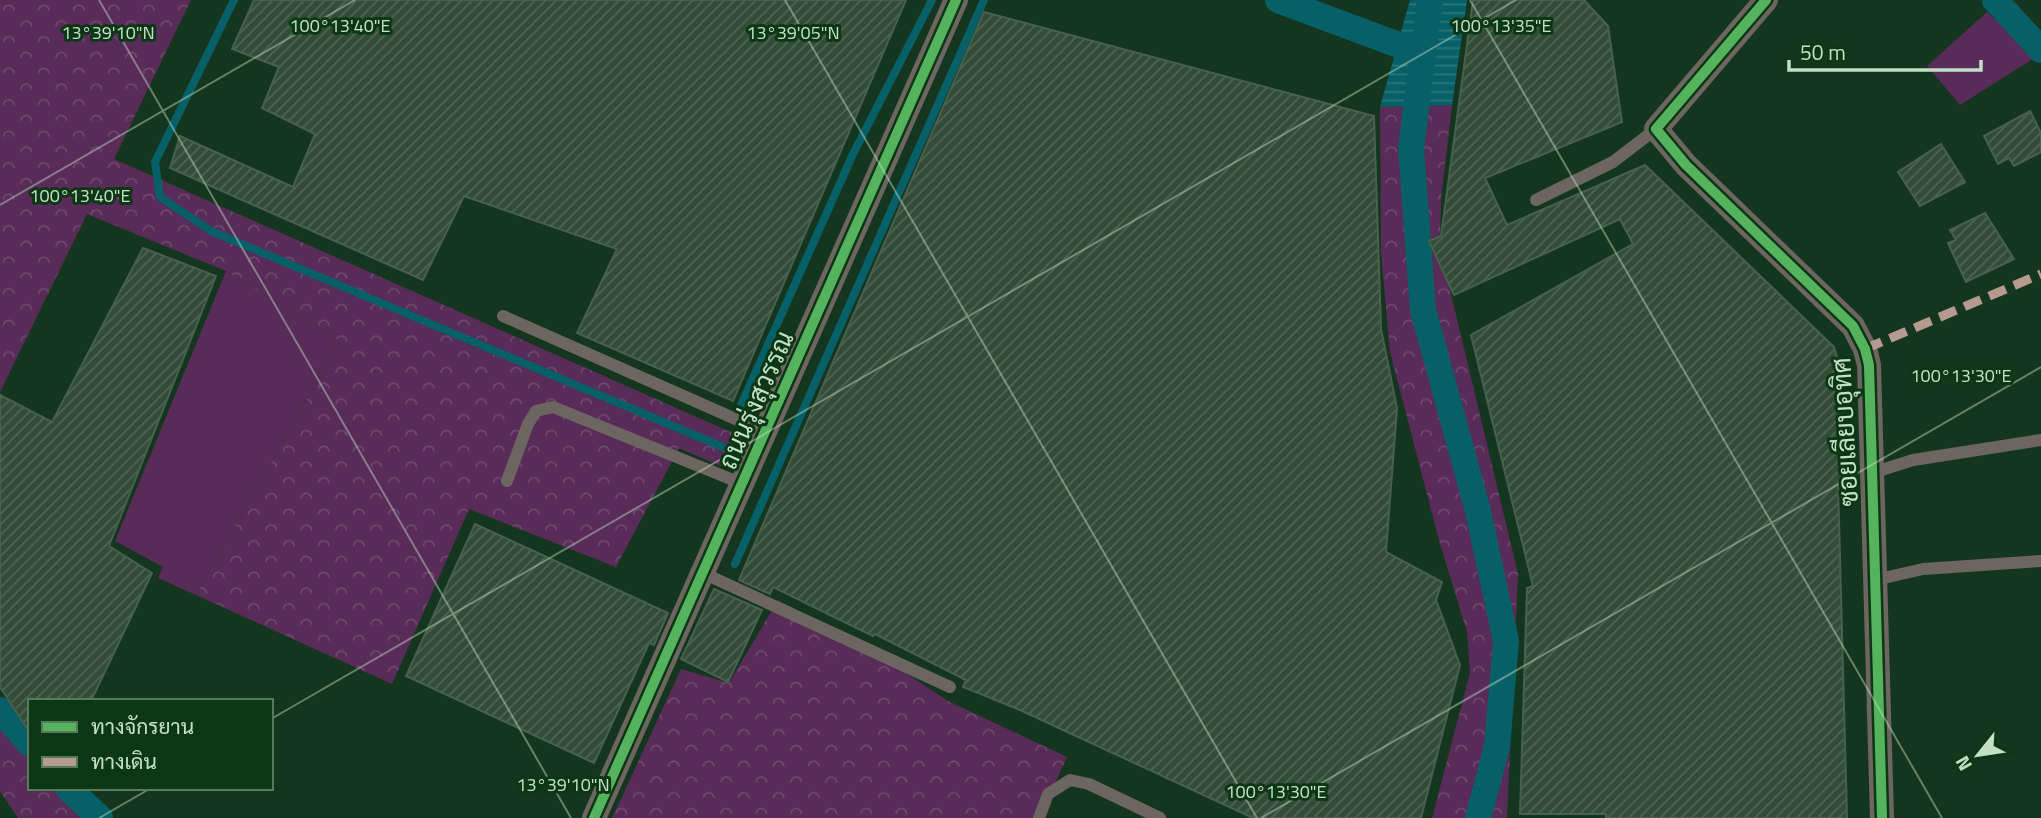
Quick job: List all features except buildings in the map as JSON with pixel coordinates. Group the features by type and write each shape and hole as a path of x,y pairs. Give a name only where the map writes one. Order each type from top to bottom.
{"street":[{"name":"ถนนรุ่งสุวรรณ","path":"594,818 705,574 956,0"},
{"path":"1656,129 1766,0"},
{"name":"ซอยเลียบอุทิศ","path":"1656,129 1686,165 1853,326 1865,349 1869,365 1882,818"}],"lane":[{"path":"1536,200 1613,162 1656,129"},
{"path":"503,316 766,433"},
{"path":"507,481 536,411 553,407 744,484"},
{"path":"1872,473 1913,460 2041,440"},
{"path":"1875,580 1923,569 2041,561"},
{"path":"705,574 950,687"},
{"path":"1039,818 1048,794 1070,780 1089,784 1160,818"}],"green space":[{"path":"0,0 191,0 114,159 735,434 723,467 679,448 616,567 469,509 392,684 196,595 340,341 226,271 87,214 0,392"},
{"path":"1987,12 2036,57 1960,105 1927,66"},
{"path":"1452,105 1441,199 1440,248 1518,574 1507,818 1432,818 1470,673 1467,632 1440,544 1390,352 1381,252 1380,107"},
{"path":"226,271 340,341 196,595 158,578 163,567 115,541"},
{"path":"778,600 877,654 948,701 1067,757 1039,818 612,818 681,669 729,683"},
{"path":"0,708 23,747 28,749 28,790 84,790 102,818 18,818 0,791"}],"water":[{"path":"1410,0 1467,0 1452,105 1380,107"}],"waterway":[{"path":"234,0 155,162 160,197 211,231 725,448"},
{"path":"741,405 853,154 932,0"},
{"path":"735,564 984,0"},
{"path":"1278,0 1423,54"},
{"path":"1430,0 1411,148 1423,310 1478,511 1506,641 1497,747 1478,818"},
{"path":"1995,0 2041,50"},
{"path":"0,710 28,742"},
{"path":"70,790 100,818"}],"marked path":[{"path":"1865,349 2041,274"}],"cycle path":[{"path":"594,818 956,0"},
{"path":"1766,0 1656,129 1686,165 1853,326 1865,349 1869,365 1882,818"}]}
